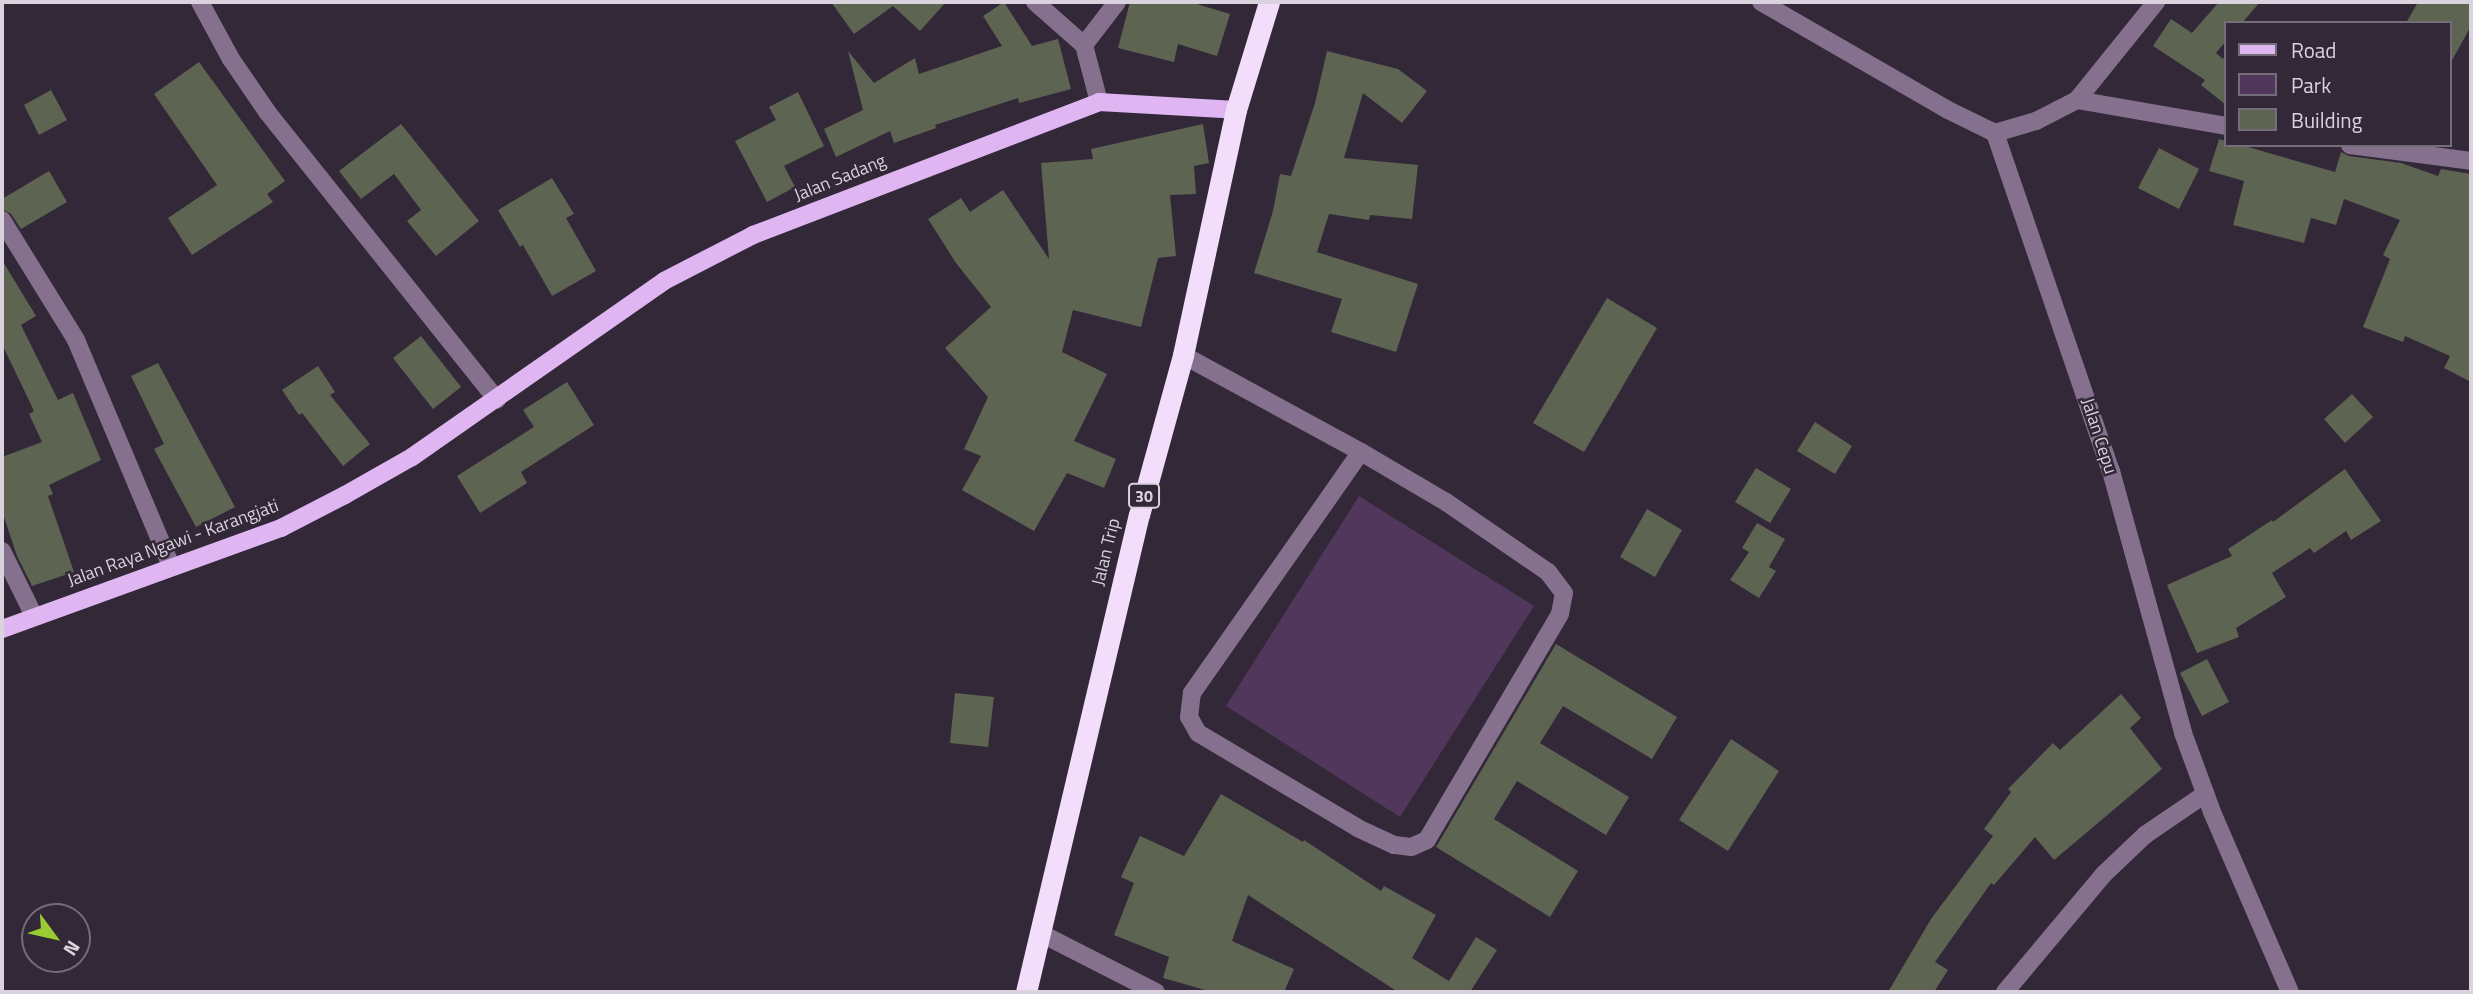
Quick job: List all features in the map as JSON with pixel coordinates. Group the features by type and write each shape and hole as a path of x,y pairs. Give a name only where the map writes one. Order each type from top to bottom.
{"highway":[{"name":"Jalan Trip","path":"1026,992 1139,515 1183,355 1236,110 1269,2"}],"main road":[{"name":"Jalan Sadang","path":"497,400 664,281 753,235 1099,102 1236,110"},
{"name":"Jalan Raya Ngawi - Karangjati","path":"2,629 281,528 412,457 497,400"}],"street":[{"path":"200,2 232,59 268,113 497,400"},
{"path":"1035,2 1084,45 1099,102"},
{"path":"1084,45 1117,2"},
{"path":"1761,2 1948,110 1995,133 2036,121 2077,100 2156,2"},
{"path":"2077,100 2224,126"},
{"name":"Jalan Cepu","path":"1995,133 2111,471 2183,733 2205,794 2290,992"},
{"path":"2365,147 2471,161"},
{"path":"2,220 76,340 171,566"},
{"path":"1183,355 1361,452 1446,502 1548,572 1564,593 1560,614 1427,840 1411,847 1394,845 1359,828 1198,733 1189,717 1192,693 1361,452"},
{"path":"2,551 34,616"},
{"path":"2005,992 2104,874 2145,835 2205,794"},
{"path":"1040,933 1156,992"}],"green space":[{"path":"1359,496 1534,606 1400,817 1226,706"}],"building":[{"path":"831,2 946,2 920,31 893,6 854,34"},
{"path":"1004,2 1032,46 1058,39 1071,89 1019,103 1018,98 935,125 936,128 894,143 890,131 836,157 824,129 863,110 848,51 874,83 915,58 919,74 1002,46 983,16"},
{"path":"1130,2 1190,2 1230,14 1217,56 1178,44 1174,62 1118,48"},
{"path":"2219,2 2260,2 2244,21 2224,21 2224,43 2216,53 2224,58 2224,103 2201,85 2205,80 2153,46 2171,19 2192,33"},
{"path":"2418,2 2471,2 2471,26 2452,60 2452,21 2407,21"},
{"path":"1327,51 1398,69 1427,91 1402,123 1363,93 1344,158 1418,165 1412,219 1370,215 1369,220 1329,214 1317,252 1418,284 1396,352 1331,332 1342,299 1254,273 1273,211 1280,174 1291,176 1315,103"},
{"path":"199,62 285,181 267,194 273,202 192,255 168,218 217,185 154,94"},
{"path":"51,90 67,120 39,135 24,105"},
{"path":"798,92 824,146 784,166 795,187 767,202 735,141 776,120 769,107"},
{"path":"401,124 479,221 436,256 407,221 421,210 394,174 361,199 339,171"},
{"path":"1203,124 1209,163 1194,166 1196,194 1170,195 1176,256 1158,258 1141,327 1073,310 1062,352 1107,374 1074,441 1116,459 1104,488 1067,473 1034,531 962,490 981,456 964,449 988,397 945,348 991,307 956,263 928,219 961,198 970,212 1003,190 1049,259 1041,163 1093,159 1091,149"},
{"path":"2219,139 2224,140 2224,147 2248,147 2335,172 2341,152 2349,156 2401,163 2438,176 2441,169 2471,174 2471,382 2444,368 2450,356 2405,336 2403,342 2363,327 2390,259 2383,255 2400,220 2344,199 2336,225 2311,218 2304,243 2233,225 2244,181 2209,171"},
{"path":"2159,148 2199,169 2179,209 2138,188"},
{"path":"49,171 67,202 21,229 11,214 2,209 2,199"},
{"path":"552,178 574,214 566,218 596,271 552,296 523,245 520,247 498,210"},
{"path":"2,260 36,316 21,325 58,400 73,393 101,460 49,485 53,494 48,496 74,572 32,586 17,556 2,511 2,457 42,442 29,414 34,411 2,344"},
{"path":"1607,298 1657,328 1584,452 1533,423"},
{"path":"421,336 461,387 433,409 393,358"},
{"path":"158,363 235,507 196,527 154,449 164,444 131,376"},
{"path":"318,366 335,392 330,395 370,444 343,466 302,413 299,415 282,390"},
{"path":"567,382 594,425 521,472 527,483 480,513 457,476 534,427 523,410"},
{"path":"2352,394 2373,417 2345,443 2324,419"},
{"path":"1815,422 1852,446 1835,474 1797,451"},
{"path":"1756,468 1791,489 1770,523 1735,502"},
{"path":"2345,469 2381,521 2351,540 2346,531 2314,553 2310,548 2272,573 2286,597 2236,628 2239,637 2197,653 2167,585 2232,556 2228,549 2272,520 2273,522"},
{"path":"1647,509 1682,530 1655,577 1620,557"},
{"path":"1757,523 1785,539 1769,567 1776,571 1759,598 1730,580 1749,552 1742,548"},
{"path":"1556,644 1677,717 1652,759 1563,706 1540,743 1629,797 1606,835 1517,781 1494,819 1578,871 1550,917 1436,847"},
{"path":"2207,659 2229,702 2202,716 2180,673"},
{"path":"955,693 994,697 988,747 950,743"},
{"path":"2121,694 2141,718 2130,728 2162,769 2054,860 2035,837 1994,885 1991,883 1935,962 1948,970 1934,992 1888,992 1931,919 1993,836 1984,829 2011,792 2008,789 2053,743 2060,750"},
{"path":"1731,739 1779,771 1728,851 1679,820"},
{"path":"1221,794 1303,842 1304,840 1381,891 1384,886 1436,915 1412,958 1449,981 1476,937 1497,950 1470,992 1398,992 1248,895 1232,941 1294,969 1284,992 1212,992 1163,978 1169,957 1114,935 1134,883 1121,877 1140,836 1184,856"}]}
